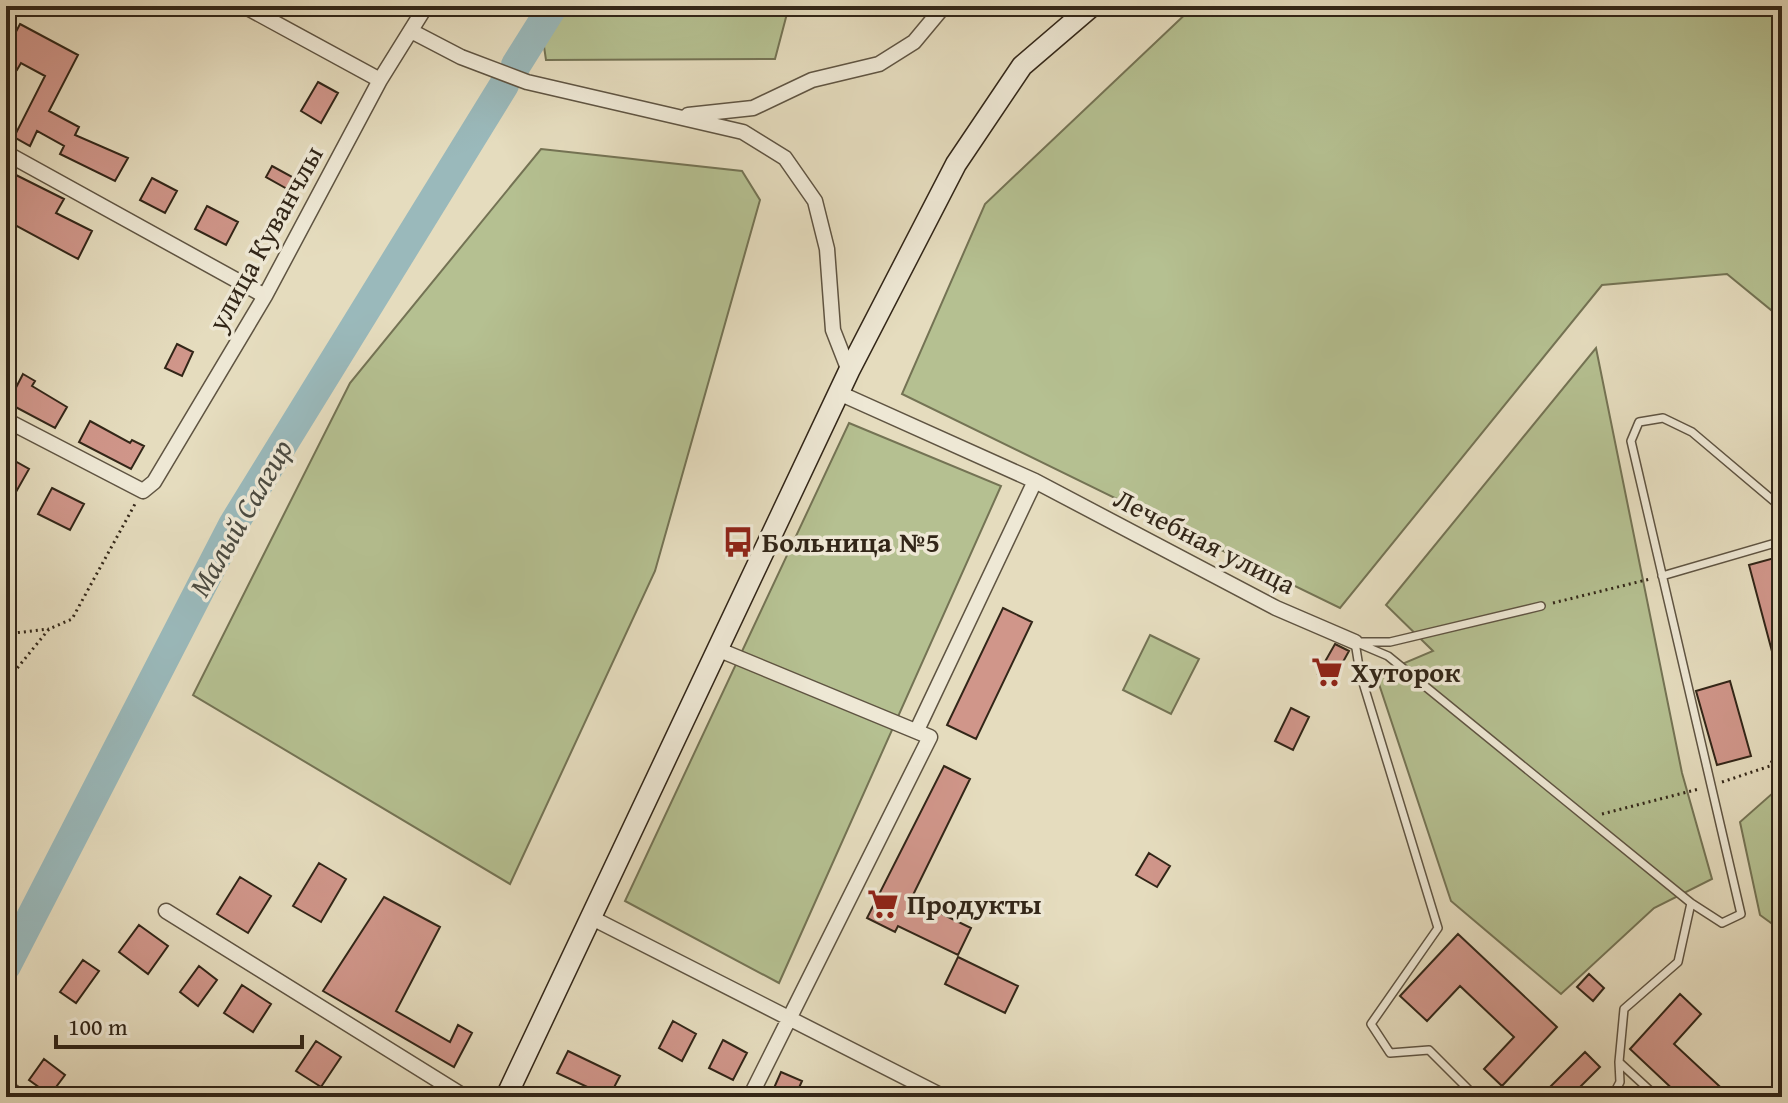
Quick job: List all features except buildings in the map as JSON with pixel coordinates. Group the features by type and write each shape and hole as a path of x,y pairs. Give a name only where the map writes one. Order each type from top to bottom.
{"main road":[{"path":"506,1097 849,371 956,164 1022,66 1092,6"}],"street":[{"path":"244,6 380,80"},
{"name":"улица Куванчлы","path":"143,491 154,482 265,296 380,80 413,32 426,6"},
{"path":"680,116 753,108 812,80 879,64 914,42 944,6"},
{"path":"413,32 461,57 527,82 743,132 785,158 815,201 827,249 833,330 849,371"},
{"path":"6,153 265,296"},
{"name":"Лечебная улица","path":"839,393 1035,481 1276,608 1355,642"},
{"path":"6,420 143,491"},
{"path":"750,1097 791,1019 924,734 1035,481"},
{"path":"717,649 924,734"},
{"path":"166,911 465,1097"},
{"path":"590,917 939,1096"},
{"path":"6,1087 20,1097"}],"lane":[{"path":"1355,642 1388,656 1691,903 1722,923 1741,914 1631,441 1639,422 1663,418 1692,432 1782,508"},
{"path":"1662,576 1782,541"},
{"path":"1355,642 1390,642 1541,606"},
{"path":"1355,642 1360,673 1438,928 1371,1024 1390,1053 1429,1050 1476,1097"},
{"path":"1612,1097 1620,1082 1624,1009 1678,962 1691,903"},
{"path":"1619,1062 1657,1097"}],"path":[{"path":"6,634 49,629 72,619 143,491"},
{"path":"1541,606 1662,576"},
{"path":"6,682 49,629"},
{"path":"1587,818 1711,786 1770,766 1782,735"}],"green space":[{"path":"538,6 789,6 775,59 546,60"},
{"path":"1194,6 1782,6 1782,319 1727,274 1602,285 1340,608 902,394 985,204"},
{"path":"541,149 742,171 760,200 655,571 510,884 193,695 350,383"},
{"path":"1596,348 1682,773 1712,879 1654,908 1561,994 1451,901 1376,675 1433,651 1386,605"},
{"path":"849,423 1001,486 779,983 625,901"},
{"path":"1150,635 1199,659 1171,714 1123,690"},
{"path":"1782,785 1782,931 1760,915 1740,822"}],"waterway":[{"name":"Малый Салгир","path":"516,65 553,6"},
{"name":"Малый Салгир","path":"6,966 233,525 504,85"}],"place":[{"name":"Больница №5","path":"738,542"},
{"name":"Хуторок","path":"1327,672"},
{"name":"Продукты","path":"883,904"}]}
